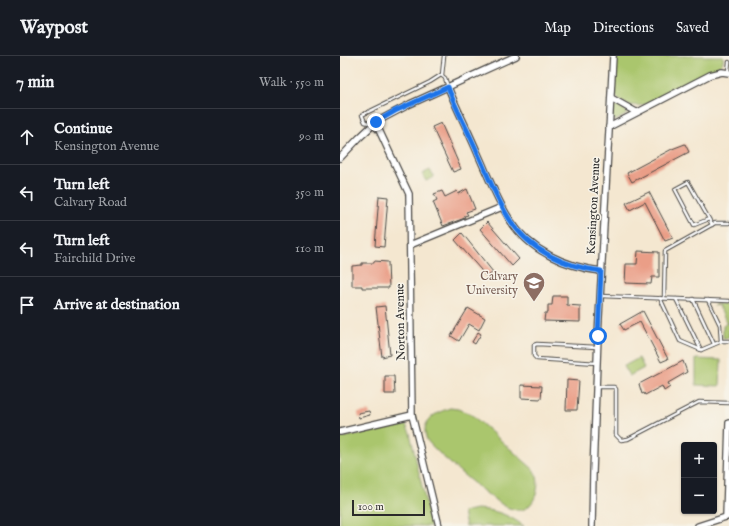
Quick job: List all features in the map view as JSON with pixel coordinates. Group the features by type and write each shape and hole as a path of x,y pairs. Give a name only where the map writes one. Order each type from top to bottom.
{"street":[{"path":"340,158 373,124 395,111 516,56"},
{"name":"Kensington Avenue","path":"592,526 601,271 613,56"},
{"path":"609,127 710,75 716,73 728,73"},
{"path":"448,87 502,207 518,232 542,251 563,262 601,271"},
{"path":"611,98 636,112"},
{"name":"Norton Avenue","path":"373,124 379,130 409,194 412,416 439,526"},
{"path":"410,245 502,207"},
{"path":"340,432 412,416"},
{"path":"698,526 727,517 729,423"}],"lane":[{"path":"444,56 442,75 445,78 448,87"},
{"path":"728,73 729,62"},
{"path":"373,124 365,122 362,115 442,75"},
{"path":"708,219 694,225 675,189 688,182 712,225"},
{"path":"664,298 665,251 715,223 729,223"},
{"path":"600,296 729,301"},
{"path":"660,298 680,341 702,350 720,341 729,341"},
{"path":"676,299 702,350"},
{"path":"693,299 714,344"},
{"path":"708,300 720,325 720,341"},
{"path":"597,362 537,359 534,356 534,345 598,347"},
{"path":"596,387 614,387 616,389 616,435 621,440 628,439 699,402 729,403"}],"green space":[{"path":"617,56 723,56 723,60 722,64 717,69 644,105 636,106 622,102 616,96"},
{"path":"614,104 626,110 627,114 617,120 613,120"},
{"path":"430,170 434,177 426,181 422,174"},
{"path":"715,304 729,305 728,338 723,338 723,326 727,323 718,305 714,306"},
{"path":"639,358 644,368 629,376 624,366"},
{"path":"696,359 721,360 720,386 696,385"},
{"path":"450,408 458,409 472,415 533,469 537,477 538,487 533,502 529,506 518,510 502,505 466,477 441,455 427,440 425,431 427,422 441,411"},
{"path":"406,425 410,433 431,526 340,526 340,438"},
{"path":"476,509 490,510 501,513 524,526 466,526 463,512"}],"building":[{"path":"441,123 461,169 453,172 432,127"},
{"path":"685,144 689,152 632,182 627,173 672,149"},
{"path":"467,189 475,209 466,212 468,215 464,216 465,218 443,226 433,202 437,200 434,194 442,191 445,197 457,191 458,194"},
{"path":"649,192 673,238 665,241 645,202 630,210 626,203"},
{"path":"379,196 388,197 384,247 375,246"},
{"path":"487,222 519,259 512,266 480,229"},
{"path":"462,233 493,272 487,277 455,240"},
{"path":"638,251 659,252 659,277 652,277 651,284 625,283 626,264 637,264"},
{"path":"374,261 388,262 389,288 362,288 362,286 352,286 352,266 362,265 362,263 374,263"},
{"path":"553,296 567,296 567,305 580,306 580,322 544,321 545,313 548,313 548,305 552,305"},
{"path":"385,306 390,355 382,357 376,307"},
{"path":"468,308 485,318 479,330 469,324 459,341 451,336"},
{"path":"643,311 668,359 661,362 640,322 624,330 620,324"},
{"path":"478,332 481,334 475,344 472,342"},
{"path":"683,361 687,372 668,383 670,387 664,391 662,386 645,395 644,393 642,394 639,384"},
{"path":"385,376 394,376 395,394 385,394"},
{"path":"567,380 579,381 577,410 566,410"},
{"path":"521,385 542,386 541,399 521,398"},
{"path":"369,411 370,415 359,418 358,413"}],"place":[{"name":"Calvary University","path":"534,302"}],"route":[{"path":"376,122 395,111 448,87 502,207 518,232 531,244 552,257 563,262 601,271 598,336"}]}
